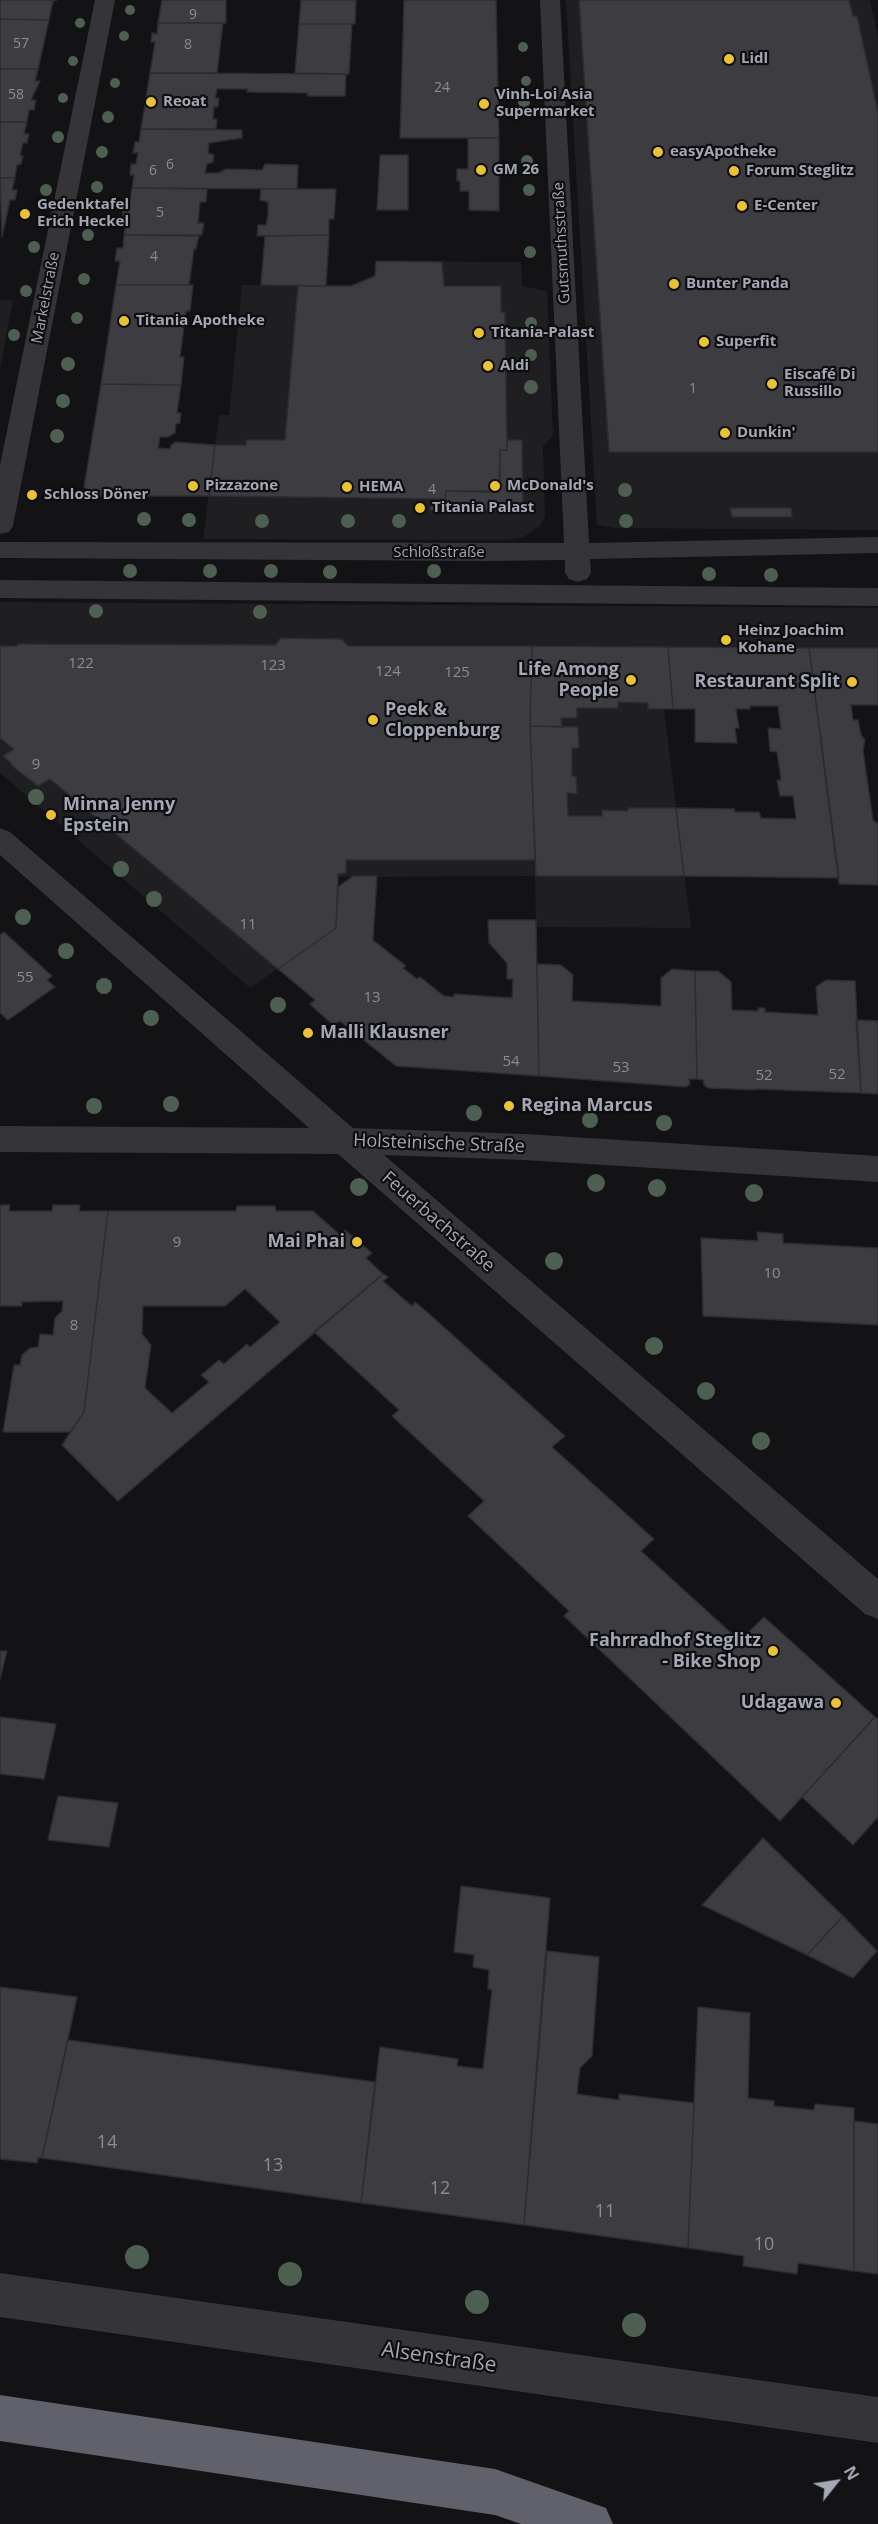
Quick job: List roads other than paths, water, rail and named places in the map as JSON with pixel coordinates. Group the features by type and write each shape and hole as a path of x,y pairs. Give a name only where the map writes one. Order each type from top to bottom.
{"highway":[{"path":"0,2418 495,2492 590,2524"}],"street":[{"name":"Markelstraße","path":"0,526 105,0"},
{"name":"Gutsmuthsstraße","path":"550,0 579,593"},
{"name":"Schloßstraße","path":"0,550 486,553 878,545"},
{"path":"834,596 878,580"},
{"path":"0,589 878,597"},
{"name":"Feuerbachstraße","path":"0,839 878,1602"},
{"name":"Holsteinische Straße","path":"0,1139 344,1140 524,1147 878,1169"},
{"name":"Alsenstraße","path":"0,2295 878,2420"}],"place":[{"name":"Lidl","path":"729,59"},
{"name":"Reoat","path":"151,102"},
{"name":"Vinh-Loi Asia Supermarket","path":"484,104"},
{"name":"easyApotheke","path":"658,152"},
{"name":"GM 26","path":"481,170"},
{"name":"Forum Steglitz","path":"734,171"},
{"name":"E-Center","path":"742,206"},
{"name":"Gedenktafel Erich Heckel","path":"25,214"},
{"name":"Bunter Panda","path":"674,284"},
{"name":"Titania Apotheke","path":"124,321"},
{"name":"Titania-Palast","path":"479,333"},
{"name":"Superfit","path":"704,342"},
{"name":"Aldi","path":"488,366"},
{"name":"Eiscafé Di Russillo","path":"772,384"},
{"name":"Dunkin'","path":"725,433"},
{"name":"Pizzazone","path":"193,486"},
{"name":"McDonald's","path":"495,486"},
{"name":"HEMA","path":"347,487"},
{"name":"Schloss Döner","path":"32,495"},
{"name":"Titania Palast","path":"420,508"},
{"name":"Heinz Joachim Kohane","path":"726,640"},
{"name":"Life Among People","path":"631,680"},
{"name":"Restaurant Split","path":"852,682"},
{"name":"Peek & Cloppenburg","path":"373,720"},
{"name":"Minna Jenny Epstein","path":"51,815"},
{"name":"Malli Klausner","path":"308,1033"},
{"name":"Regina Marcus","path":"509,1106"},
{"name":"Mai Phai","path":"357,1242"},
{"name":"Fahrradhof Steglitz - Bike Shop","path":"773,1651"},
{"name":"Udagawa","path":"836,1703"}]}
